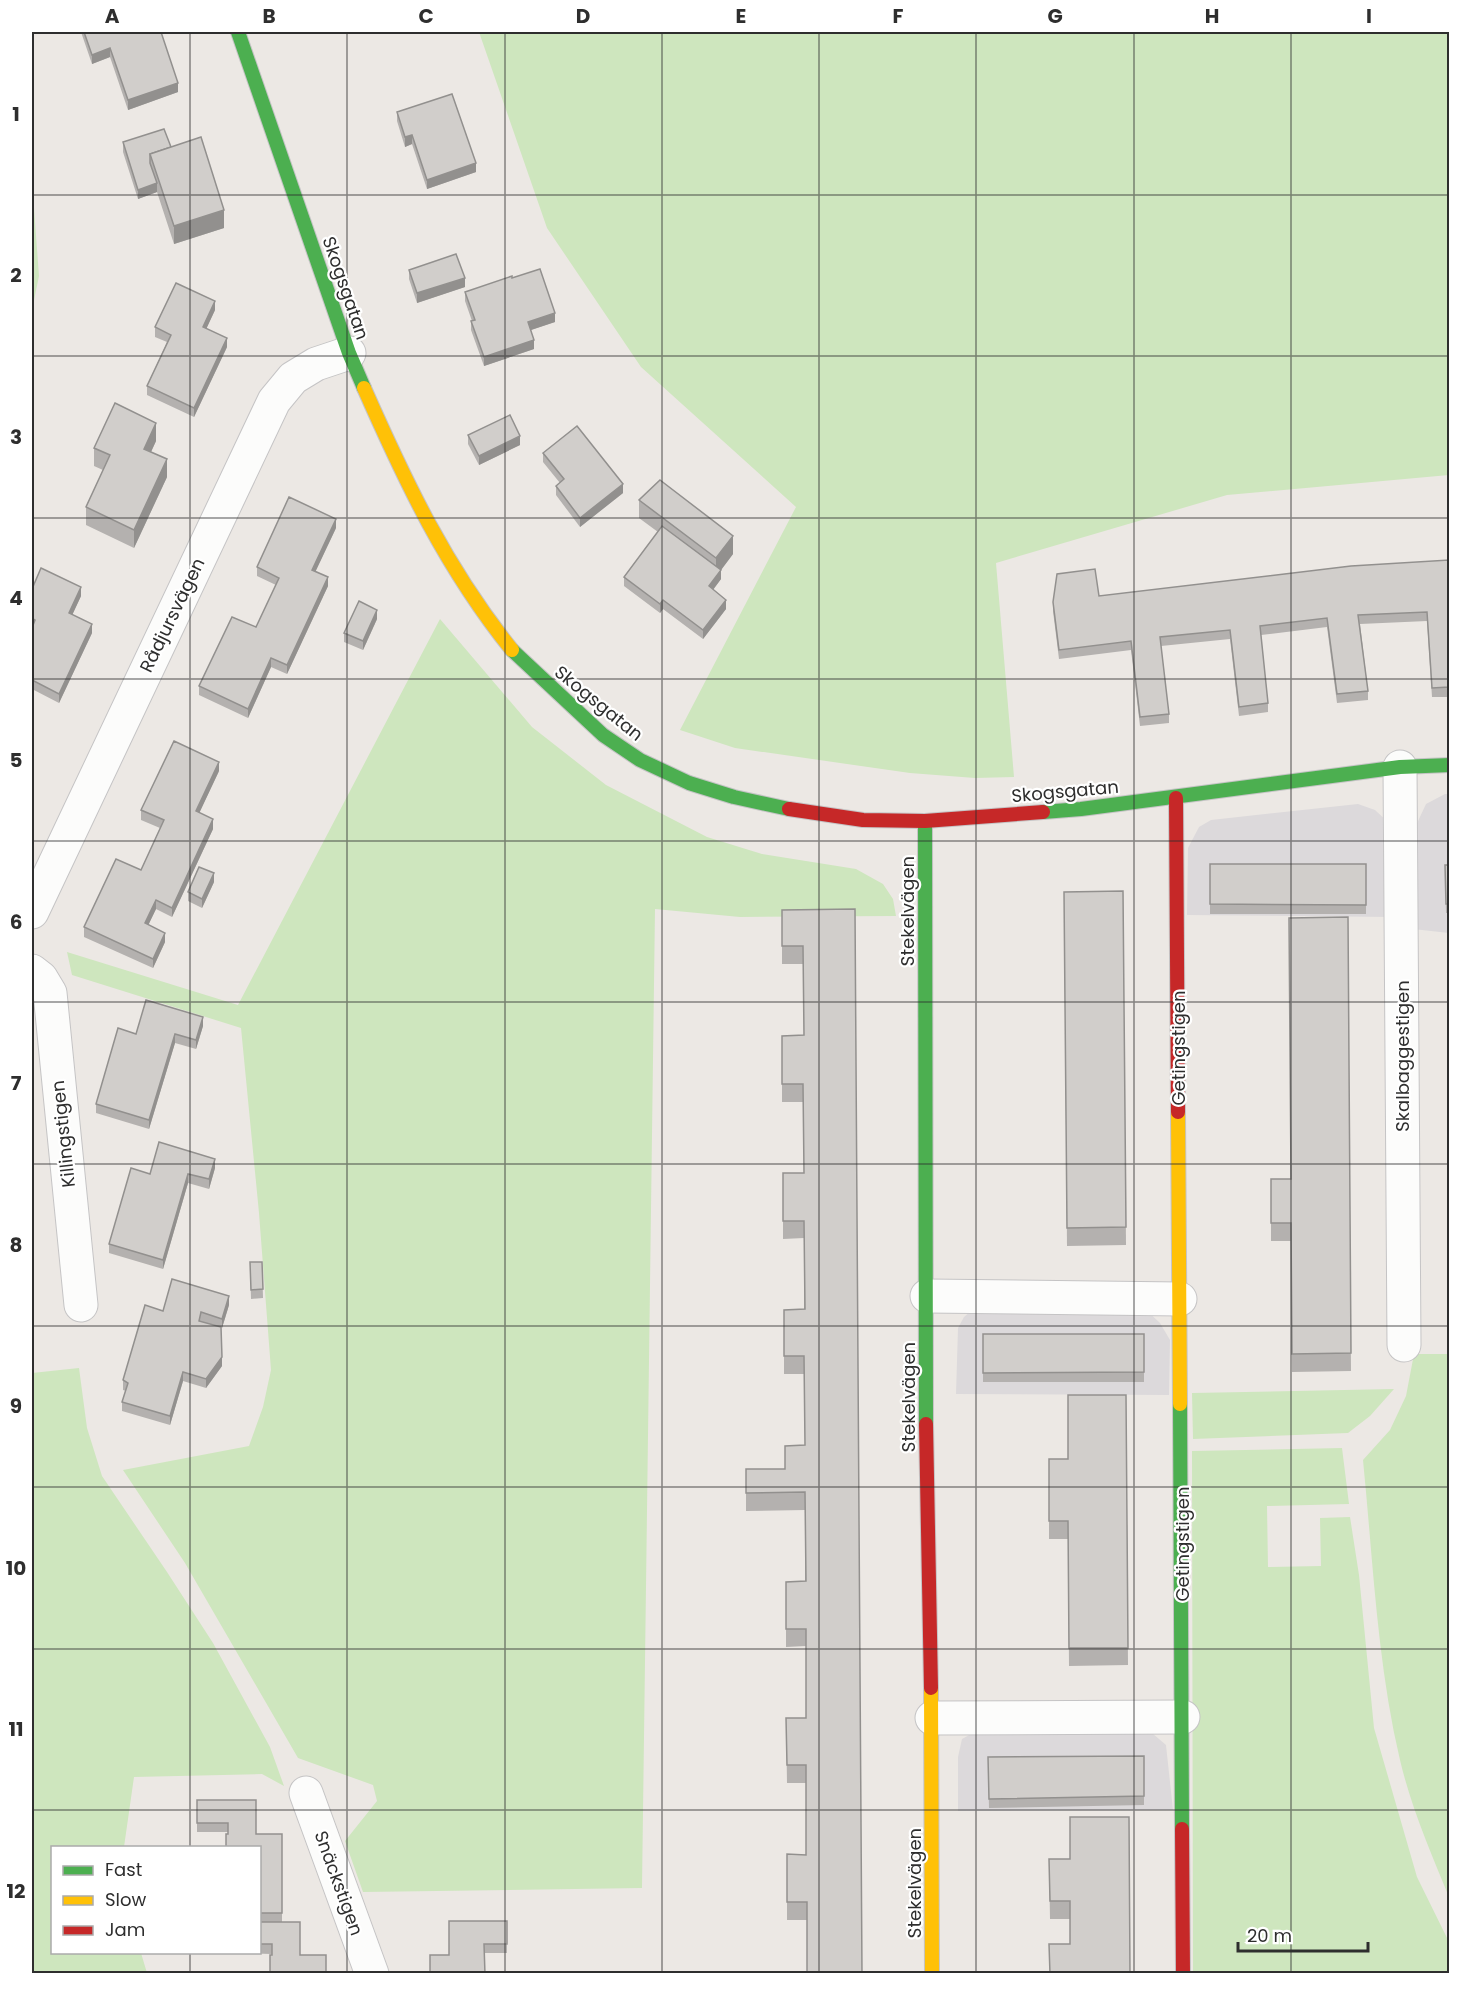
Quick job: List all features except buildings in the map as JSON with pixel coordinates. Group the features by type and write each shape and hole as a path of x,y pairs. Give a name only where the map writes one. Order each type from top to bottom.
{"street":[{"name":"Skogsgatan","path":"238,32 349,353 424,518 482,613 518,658 603,735 640,760 688,783 734,797 829,816 863,820 925,821 1081,809 1400,767 1449,765"},
{"name":"Rådjursvägen","path":"32,912 274,401 293,378 316,364 349,353"},
{"name":"Skalbaggestigen","path":"1400,767 1404,1345"},
{"name":"Getingstigen","path":"1176,798 1184,1974"},
{"name":"Stekelvägen","path":"925,821 927,1296 925,1389 932,1718 932,1974"},
{"name":"Killingstigen","path":"32,971 42,978 50,993 81,1305"},
{"path":"927,1296 1180,1299"},
{"path":"932,1718 1183,1717"},
{"name":"Snäckstigen","path":"306,1793 372,1974"}],"shaded area":[{"path":"1449,794 1449,933 1413,929 1412,834 1426,804"},
{"path":"1358,804 1375,810 1389,823 1392,917 1187,915 1188,848 1199,827 1211,820"},
{"path":"977,1306 1142,1306 1160,1323 1170,1340 1169,1395 956,1394 958,1328 964,1317"},
{"path":"1145,1727 1166,1745 1173,1810 958,1811 958,1757 962,1739 980,1729"}],"green space":[{"path":"479,32 1449,32 1449,475 1227,495 996,563 1014,777 975,778 910,773 735,748 680,730 796,507 641,367 547,228"},
{"path":"32,181 39,276 32,310"},
{"path":"440,619 532,727 606,785 707,837 762,854 856,869 883,884 893,899 896,916 740,917 655,909 642,1888 363,1892 345,1841 377,1801 373,1785 298,1758 185,1563 123,1470 249,1446 263,1407 271,1370 241,1028 72,975 67,952 238,1005"},
{"path":"1414,1354 1449,1354 1449,1897 1410,1795 1392,1723 1381,1648 1363,1460 1390,1430 1406,1396"},
{"path":"79,1368 87,1428 102,1476 213,1643 270,1747 284,1786 262,1774 134,1777 124,1846 51,1846 51,1954 141,1954 147,1973 32,1973 32,1373"},
{"path":"1394,1389 1370,1416 1348,1433 1193,1439 1192,1393"},
{"path":"1342,1448 1349,1504 1267,1506 1268,1567 1321,1566 1320,1518 1350,1517 1359,1575 1374,1728 1417,1877 1449,1942 1449,1973 1193,1973 1192,1451"}],"traffic: fast":[{"path":"238,32 349,353 364,388"},
{"path":"512,650 603,735 640,760 689,783 734,797 789,809"},
{"path":"1043,812 1400,767 1450,765"},
{"path":"925,821 926,1424"},
{"path":"1180,1404 1182,1829"}],"traffic: slow":[{"path":"364,388 412,491 447,556 488,619 512,650"},
{"path":"1178,1112 1180,1404"},
{"path":"931,1688 932,1974"}],"traffic: jam":[{"path":"1176,798 1178,1112"},
{"path":"789,809 863,820 925,821 1043,812"},
{"path":"926,1424 931,1688"},
{"path":"1182,1829 1183,1974"}]}
